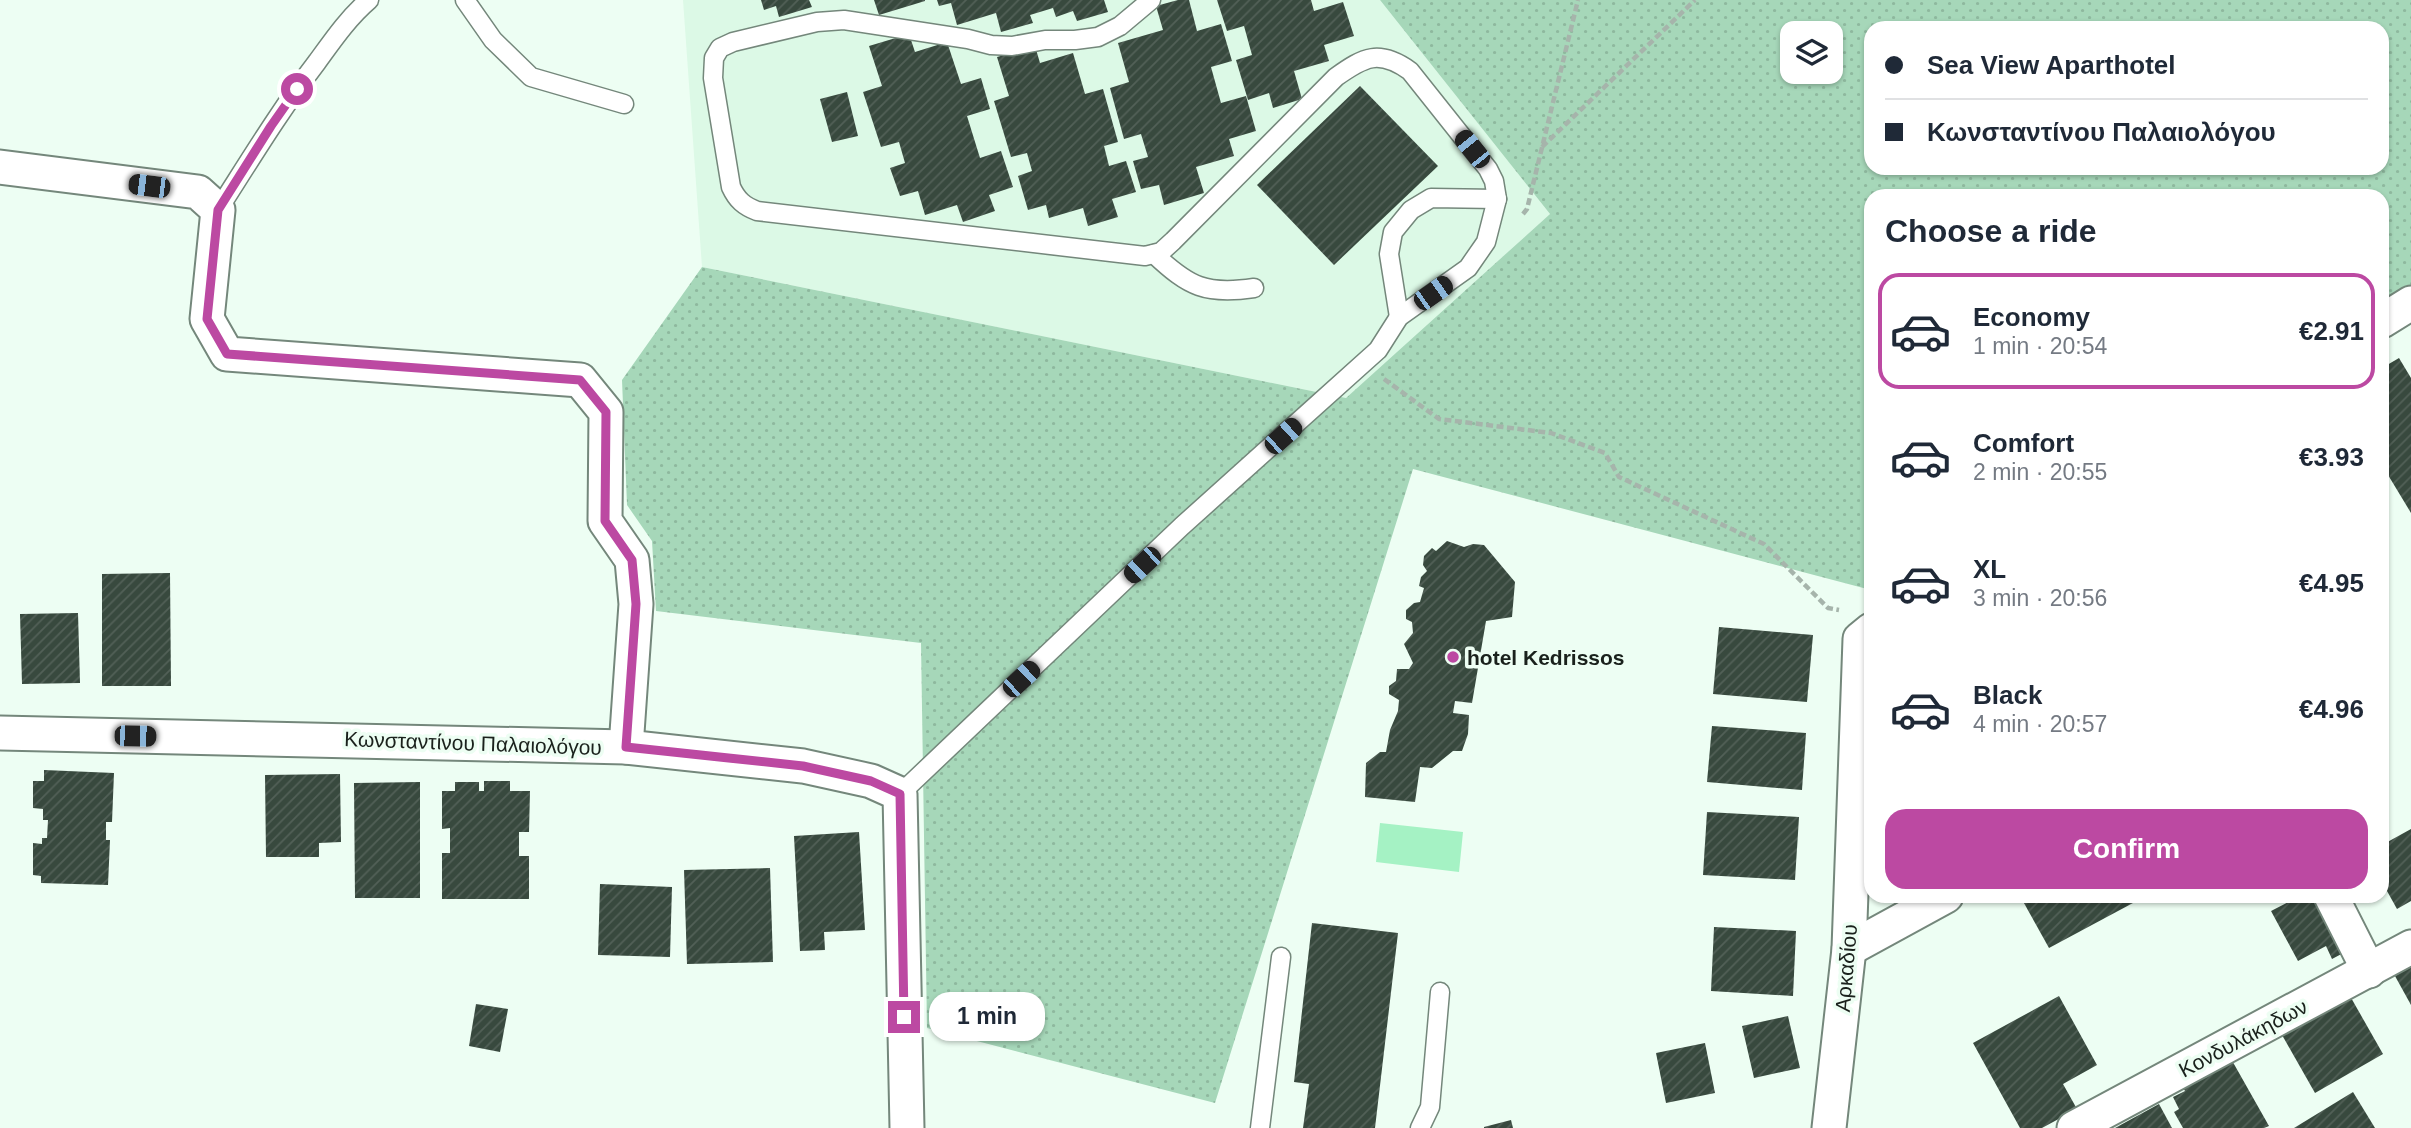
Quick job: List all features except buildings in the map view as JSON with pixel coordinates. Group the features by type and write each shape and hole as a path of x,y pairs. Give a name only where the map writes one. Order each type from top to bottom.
{"street":[{"path":"0,167 198,192 218,210 207,319 227,354 580,380 606,412 605,521 632,560 636,604 626,747"},
{"name":"Αρκαδίου","path":"1829,1128 1849,949 1860,627"},
{"name":"Κωνσταντίνου Παλαιολόγου","path":"0,733 626,747 803,766 871,781 900,794"},
{"path":"900,794 907,1128"},
{"path":"1849,949 1933,903"},
{"path":"2335,903 2369,971"},
{"name":"Κονδυλάκηδων","path":"2074,1128 2411,947"}],"lane":[{"path":"218,210 286,104 353,15 369,0"},
{"path":"465,0 493,40 531,77 624,104"},
{"path":"900,794 1182,526 1378,350 1399,317 1468,268 1486,242 1497,199 1494,181 1488,169 1409,71 1394,60 1376,57 1357,62 1336,77 1173,241 1161,252 1145,257 757,211 744,206 731,187 713,78 714,58 720,48 733,42 817,22 844,20 991,45 1012,46 1030,42 1098,37 1120,26 1151,0"},
{"path":"1399,317 1389,254 1393,232 1411,210 1431,198 1497,199"},
{"path":"1154,254 1176,274 1199,287 1227,292 1254,288"},
{"path":"1260,1128 1280,957"},
{"path":"1420,1128 1430,1107 1440,992"}],"path":[{"path":"1520,218 1527,209 1578,0"},
{"path":"1542,148 1695,0"},
{"path":"1363,363 1439,419 1551,433 1605,453 1619,477 1763,544 1828,608 1860,627"}],"shaded area":[{"path":"683,0 1380,0 1550,214 1346,398 702,267"},
{"path":"1380,0 2411,0 2411,289 2389,302 2389,189 1864,189 1864,588 1413,469 1215,1103 927,1028 921,643 656,611 652,541 627,505 622,380 702,267 1346,398 1550,214"},
{"path":"1380,823 1463,832 1459,872 1376,862"}],"place":[{"name":"hotel Kedrissos","path":"1453,657"}],"route":[{"path":"297,89 218,210 207,319 227,354 580,380 606,412 605,521 632,560 636,604 626,747 803,766 871,781 900,794 904,1017"}]}
